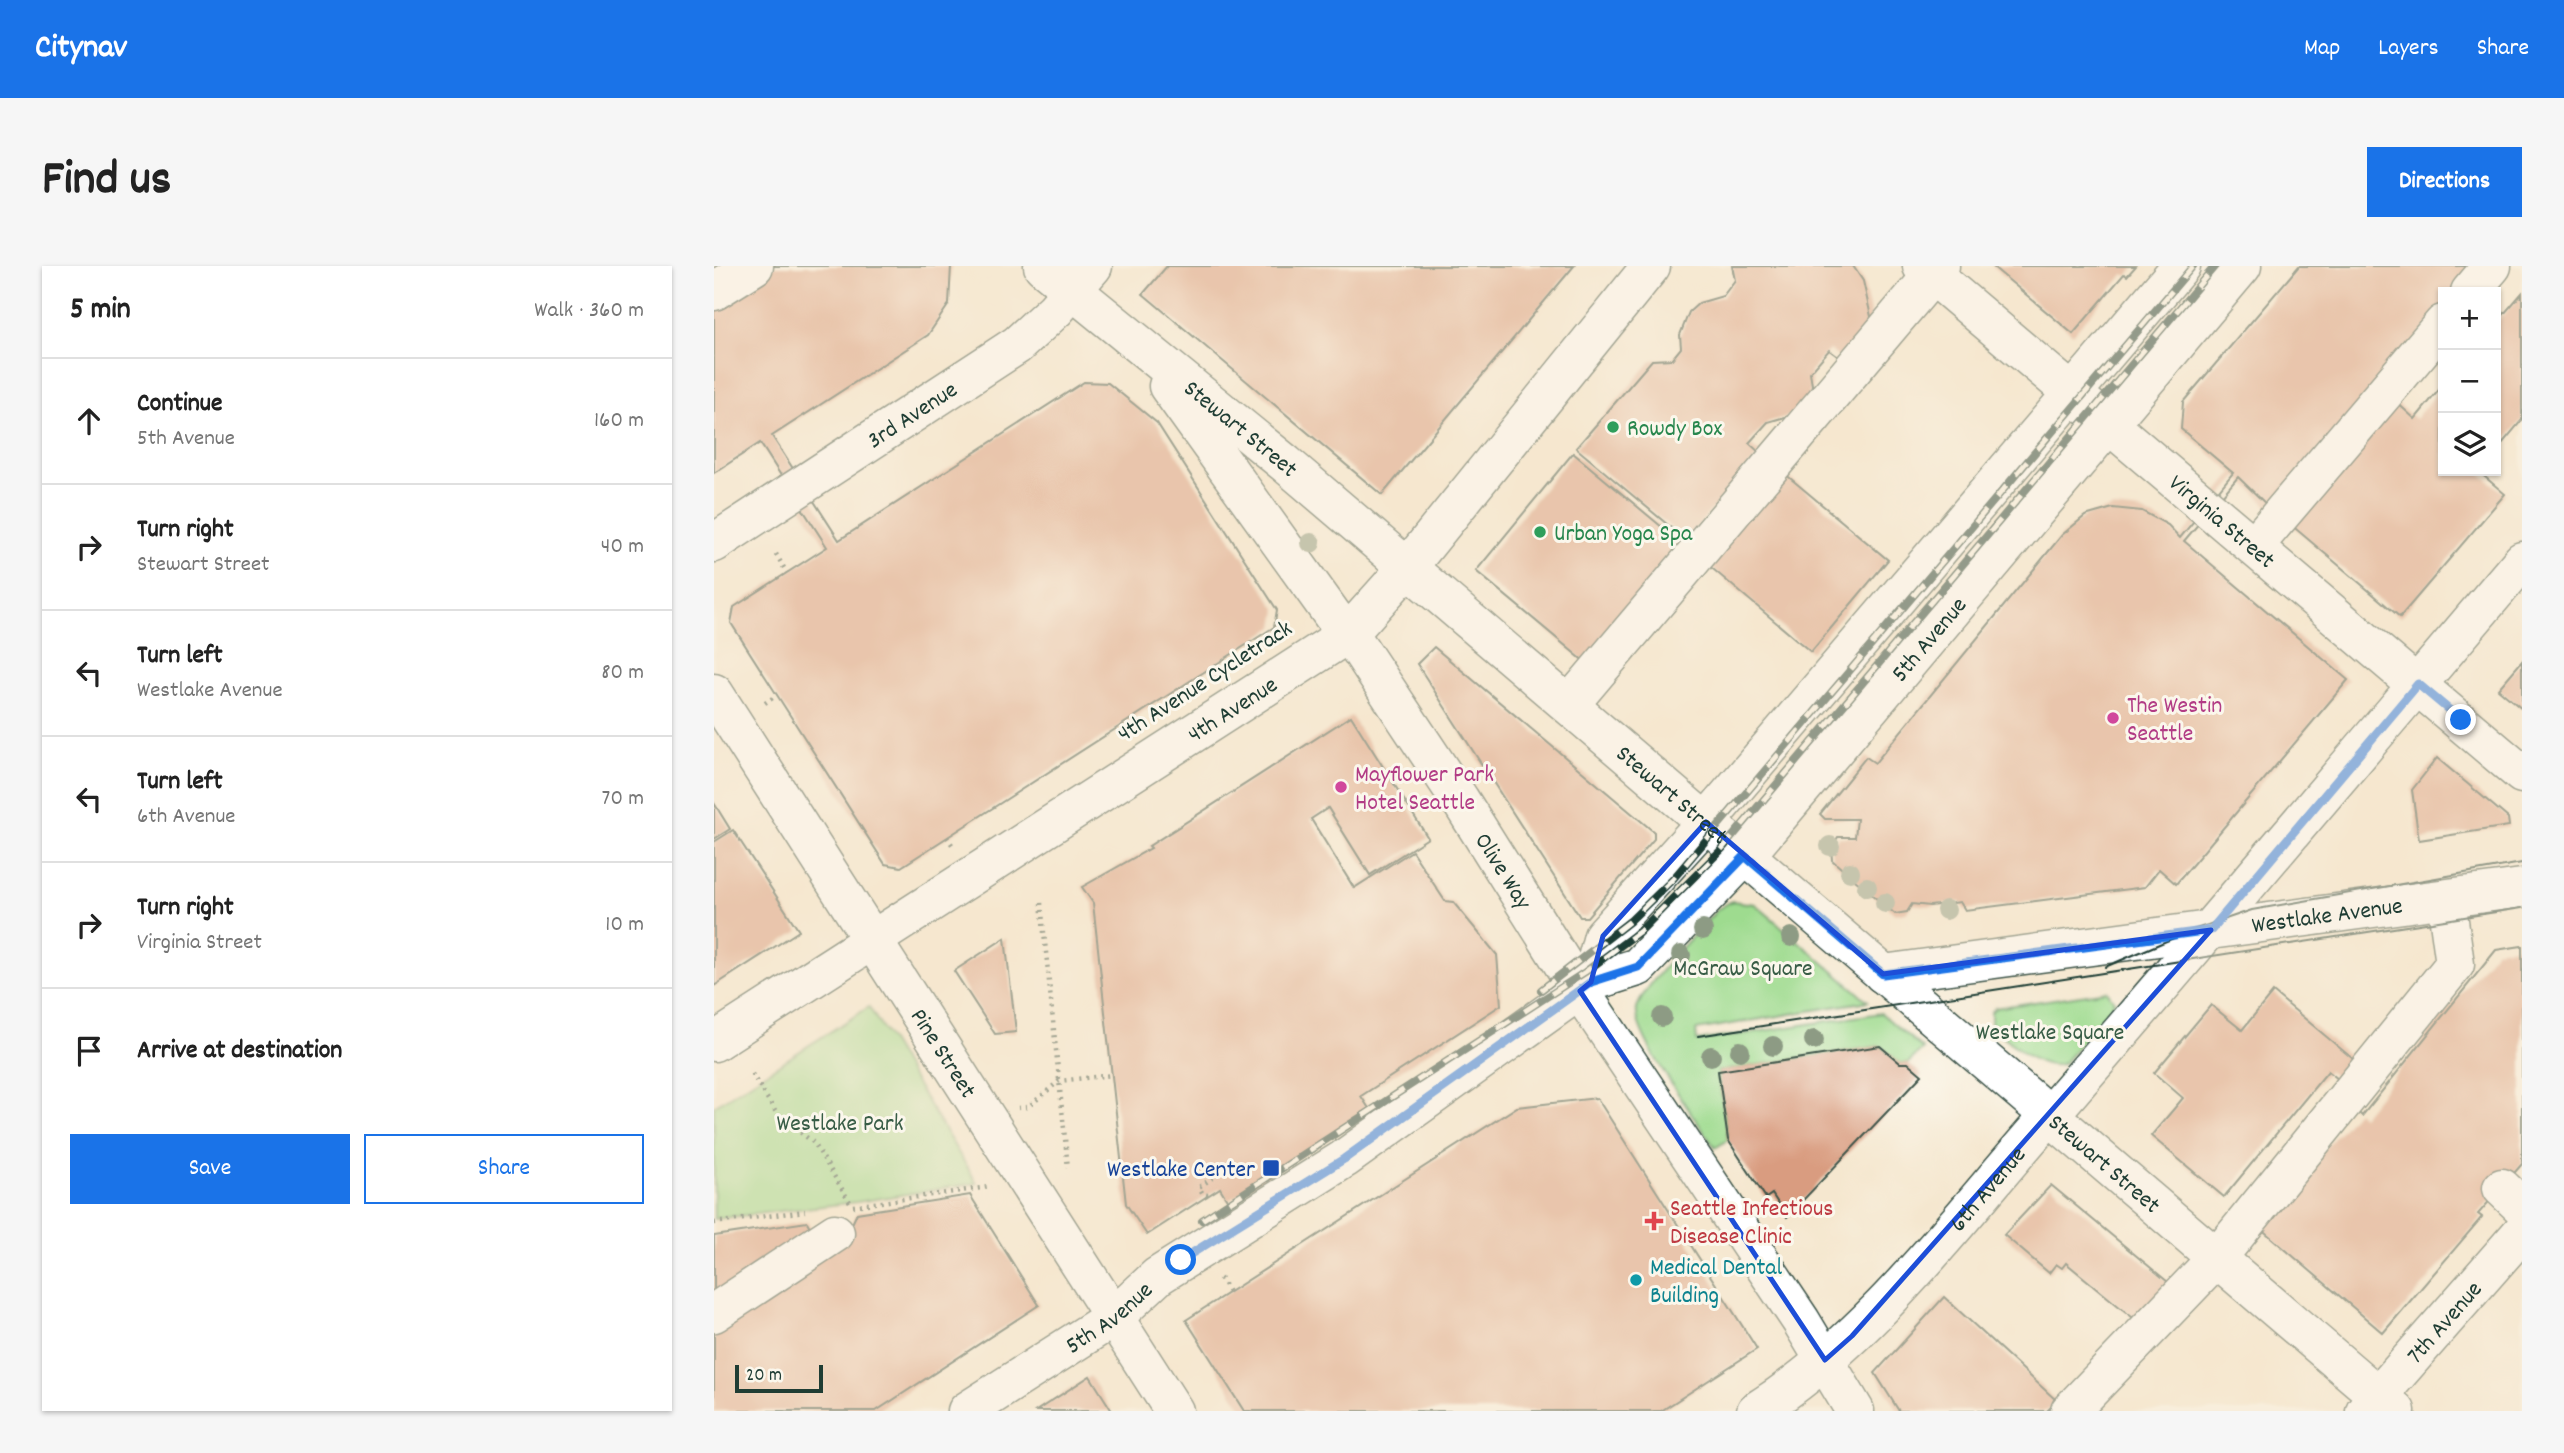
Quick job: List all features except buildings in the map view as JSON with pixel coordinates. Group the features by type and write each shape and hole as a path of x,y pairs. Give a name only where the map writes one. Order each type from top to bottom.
{"main road":[{"path":"714,291 754,266"},
{"name":"Stewart Street","path":"1043,266 1082,278 1135,343 1265,447 2217,1258 2380,1406"},
{"name":"4th Avenue","path":"714,1042 1349,633 1407,568 1651,266"},
{"name":"5th Avenue","path":"1585,986 1603,936 1706,822 2181,266"},
{"name":"5th Avenue","path":"967,1411 1114,1317 1158,1276 1344,1159 1585,986 1638,967 1745,856 2242,266"},
{"path":"2474,287 2492,266"},
{"path":"1569,705 1932,269"},
{"name":"Virginia Street","path":"1932,269 2108,424 2522,774"},
{"name":"3rd Avenue","path":"714,543 1017,345 1036,329 1082,278"},
{"path":"2255,547 2438,330"},
{"name":"Olive Way","path":"1135,343 1200,429 1333,616 1349,633 1585,986 1855,1411"},
{"name":"6th Avenue","path":"1756,1411 1787,1391 1852,1336 1944,1235 2211,930 2522,561"},
{"name":"Pine Street","path":"714,693 1174,1411"},
{"name":"Westlake Avenue","path":"1883,974 2522,888"},
{"path":"2070,1411 2217,1258 2455,964 2446,900"},
{"path":"714,1313 836,1214"},
{"name":"7th Avenue","path":"2380,1406 2522,1232"}],"path":[{"path":"776,554 787,573"},
{"path":"765,703 777,695"},
{"path":"947,837 953,846"},
{"path":"1041,903 1068,1168"},
{"path":"752,1074 777,1114 814,1143 836,1214"},
{"path":"1014,1109 1028,1107 1059,1081 1112,1075"},
{"path":"1213,1177 1202,1185 1213,1203"},
{"path":"714,1223 836,1214 989,1187"},
{"path":"1220,1278 1229,1292"}],"highlighted area":[{"path":"1706,822 1883,974 2211,930 1852,1336 1825,1360 1580,991 1591,982 1603,936"}],"green space":[{"name":"McGraw Square","path":"1732,901 1755,904 1868,1001 1696,1030 1697,1041 1881,1013 1923,1049 1908,1063 1900,1063 1880,1046 1718,1071 1728,1140 1715,1148 1655,1057 1638,1021 1637,1009 1649,986 1673,958 1718,909"},
{"name":"Westlake Square","path":"2107,991 2114,1001 2111,1008 2064,1063 2045,1064 2024,1054 1991,1023 1991,1012 1995,1008"},
{"name":"Westlake Park","path":"869,1007 977,1183 857,1202 714,1219 714,1106"}],"tram line":[{"path":"2105,967 2190,931 2252,910 2522,863"},
{"path":"1698,1036 2522,908"}],"railway":[{"path":"1541,990 1630,921 1673,879 2193,266"},
{"path":"1202,1220 1585,972 1640,931 1722,849 2215,266"}],"place":[{"name":"Rowdy Box","path":"1613,427"},
{"name":"Urban Yoga Spa","path":"1540,532"},
{"name":"The Westin Seattle","path":"2113,718"},
{"name":"Mayflower Park Hotel Seattle","path":"1341,787"},
{"name":"Westlake Center","path":"1271,1168"},
{"name":"Seattle Infectious Disease Clinic","path":"1654,1221"},
{"name":"Medical Dental Building","path":"1636,1280"}],"route":[{"path":"1181,1260 1344,1159 1591,982 1638,967 1745,856 1883,974 2211,930 2418,684 2461,720"}]}
